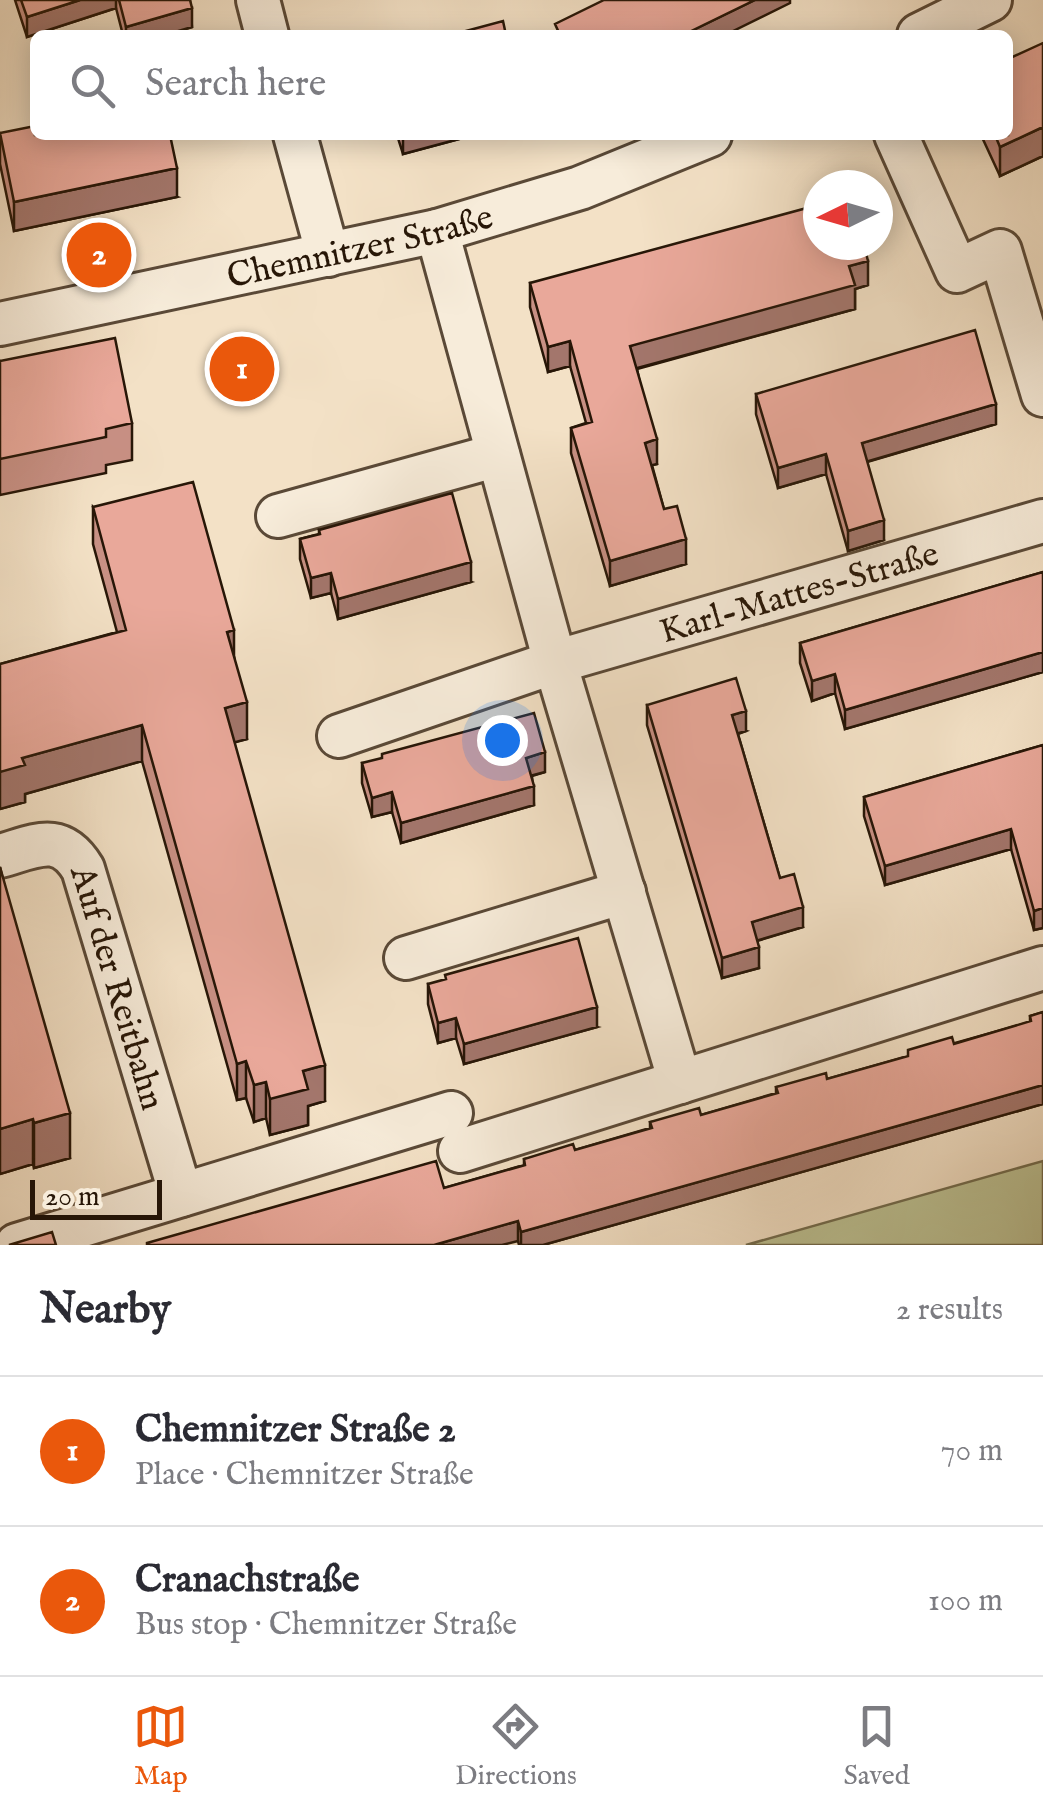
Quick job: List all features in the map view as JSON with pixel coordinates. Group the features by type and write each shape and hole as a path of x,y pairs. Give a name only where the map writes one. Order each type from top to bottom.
{"street":[{"path":"258,0 266,30"},
{"path":"929,30 990,0"},
{"path":"296,140 328,256"},
{"name":"Chemnitzer Straße","path":"0,324 437,231 580,188 698,140"},
{"path":"898,140 957,270 1000,251 1043,395"},
{"path":"437,231 555,662 680,1082"},
{"path":"278,516 498,455"},
{"name":"Karl-Mattes-Straße","path":"339,736 555,662 1043,521"},
{"name":"Auf der Reitbahn","path":"0,856 36,846 64,846 83,869 180,1195"},
{"path":"406,958 624,892"},
{"path":"17,1245 180,1195 680,1082 1043,968"}],"green space":[{"path":"1043,1161 1043,1245 746,1245"}],"building":[{"path":"21,0 80,0 27,17"},
{"path":"119,0 190,0 192,8 126,27"},
{"path":"604,0 755,0 693,30 558,30 555,24"},
{"path":"503,21 505,30 470,30"},
{"path":"1043,43 1043,127 1000,147 997,140 1013,140 1013,57"},
{"path":"30,127 30,140 171,140 177,168 14,202 0,133"},
{"path":"803,209 803,260 868,261 849,266 855,285 630,346 657,439 645,443 664,509 677,506 686,539 610,561 571,428 592,422 570,341 548,347 530,283"},
{"path":"975,330 996,404 862,443 884,520 848,531 826,454 778,468 756,394"},
{"path":"115,338 132,423 106,429 106,437 0,459 0,361"},
{"path":"193,482 234,630 227,632 247,702 225,708 325,1065 303,1071 308,1089 270,1099 266,1082 254,1085 246,1061 237,1064 142,725 22,758 25,765 0,772 0,664 126,630 93,507"},
{"path":"452,493 471,562 338,599 331,573 311,578 300,539 320,534 319,530"},
{"path":"1043,572 1043,652 845,710 835,674 812,681 800,643"},
{"path":"736,678 746,711 732,715 780,878 794,874 803,907 752,922 759,947 722,958 647,705"},
{"path":"534,713 545,752 526,758 534,786 401,823 392,792 372,798 362,763 382,758 382,754"},
{"path":"1043,745 1043,908 1034,911 1011,829 885,866 864,797"},
{"path":"0,867 70,1113 0,1129"},
{"path":"578,938 597,1007 464,1044 456,1018 438,1023 428,984 446,979 445,975"},
{"path":"1043,1012 1043,1085 521,1232 518,1221 434,1245 147,1245 436,1161 444,1188 525,1165 524,1159 573,1144 575,1150 652,1128 650,1122 699,1108 701,1115 778,1093 776,1087 826,1073 827,1079 908,1056 908,1050 952,1037 954,1044 1031,1021 1030,1016"},
{"path":"52,1232 56,1245 9,1245"}],"place":[{"name":"Cranachstraße","path":"99,255"},
{"name":"Chemnitzer Straße 2","path":"242,369"}]}
